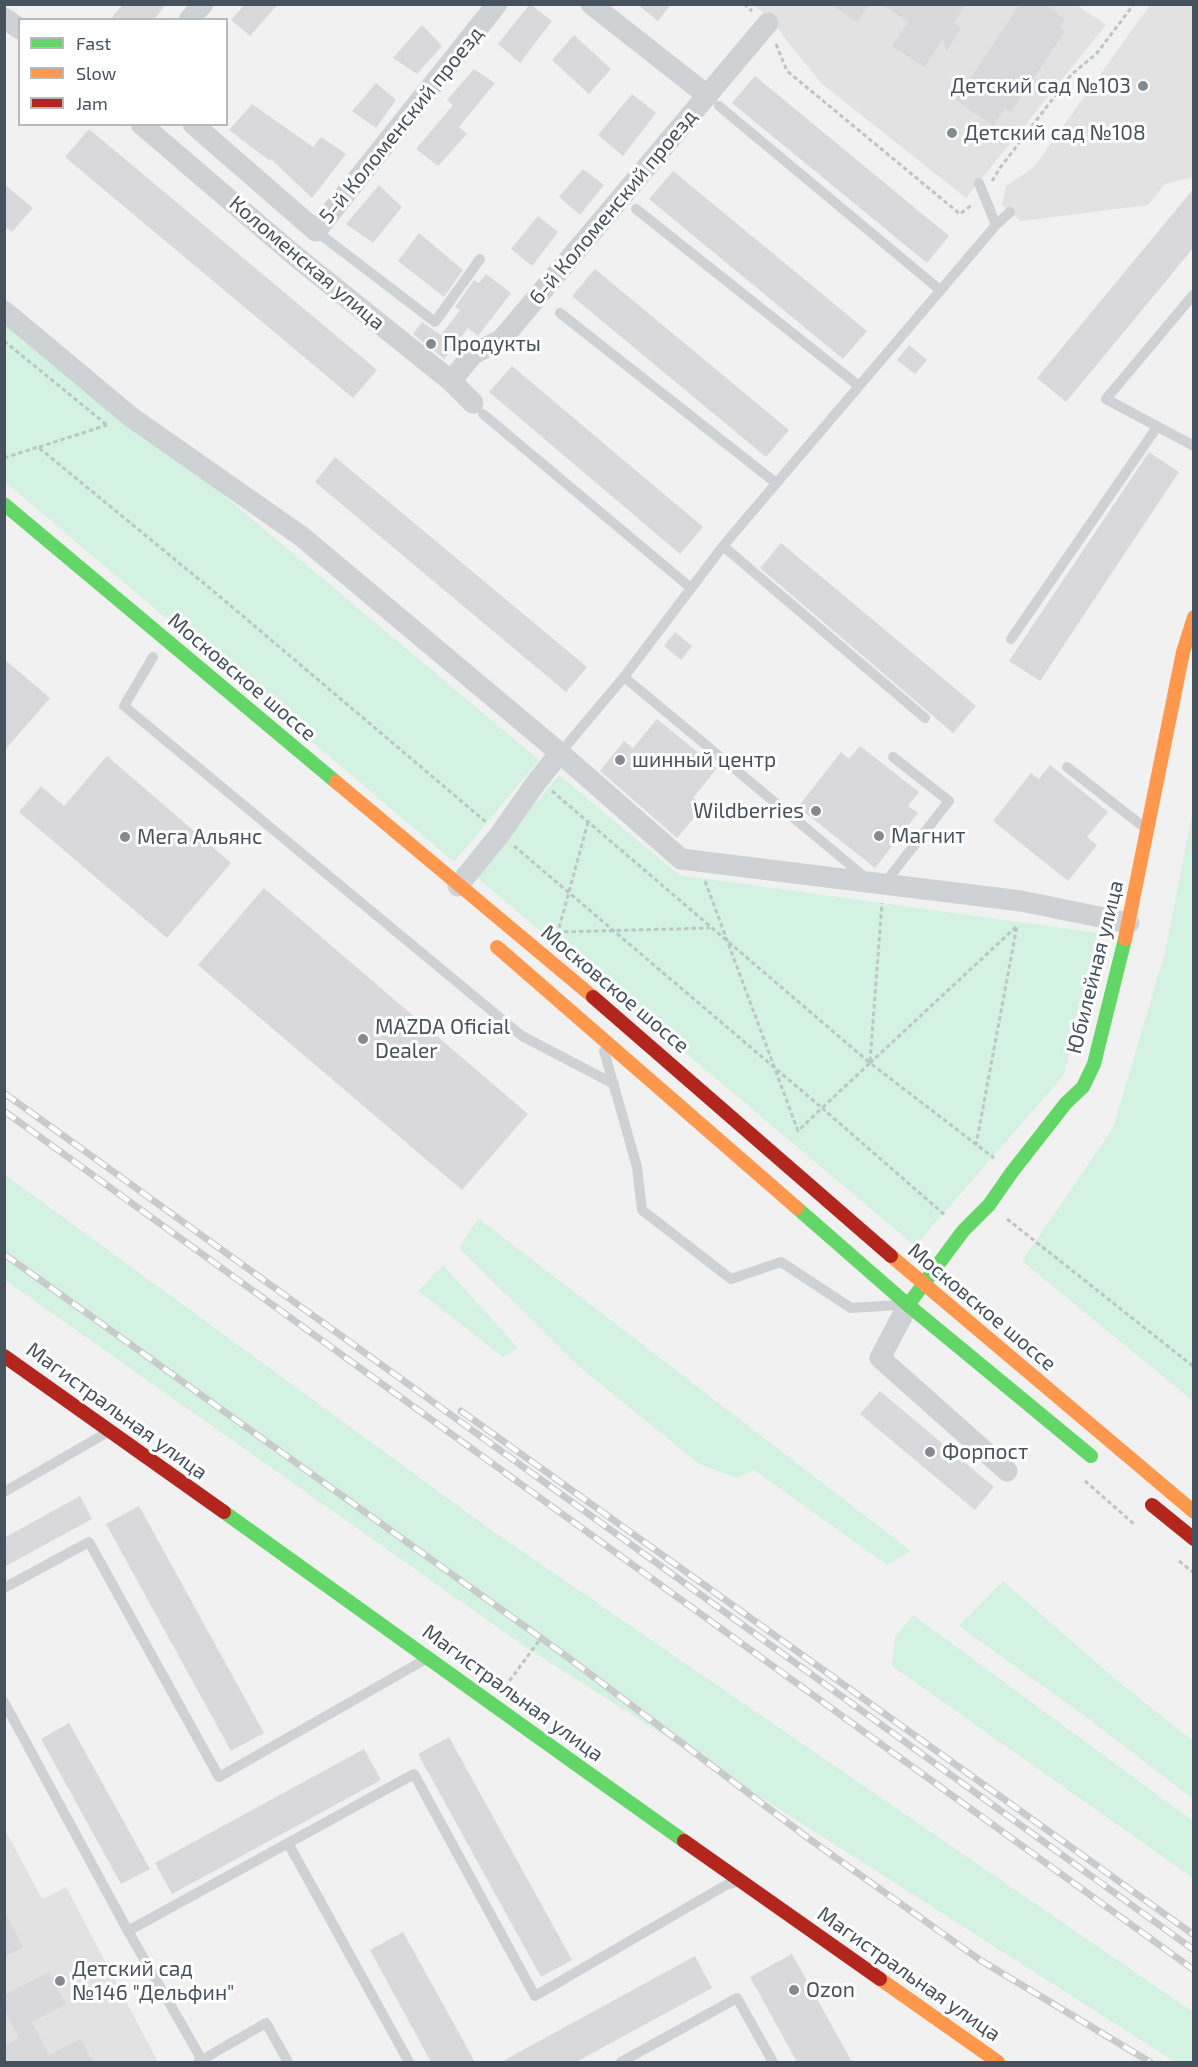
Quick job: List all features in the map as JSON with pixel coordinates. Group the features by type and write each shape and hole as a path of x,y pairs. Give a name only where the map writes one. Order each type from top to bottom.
{"main road":[{"name":"Московское шоссе","path":"4,504 619,1019 924,1286 1194,1512"},
{"name":"Юбилейная улица","path":"908,1305 963,1231 989,1205 1066,1103 1083,1087 1094,1064 1129,923 1183,652 1194,617"},
{"name":"Московское шоссе","path":"490,942 599,1034 908,1305 1104,1466"},
{"name":"Магистральная улица","path":"4,1356 492,1705 998,2062"},
{"path":"1140,1495 1194,1539"}],"street":[{"path":"191,18 203,4"},
{"name":"5-й Коломенский проезд","path":"195,126 316,231 497,4"},
{"path":"591,4 714,101"},
{"path":"4,18 18,28"},
{"name":"6-й Коломенский проезд","path":"451,381 473,354 501,340 714,101 768,23"},
{"name":"Коломенская улица","path":"143,126 294,255 451,381 478,409"},
{"path":"4,311 132,417 302,536 560,753 681,859 1021,901 1129,923"},
{"path":"458,886 560,753"},
{"path":"908,1305 880,1358 1007,1472"}],"lane":[{"path":"714,101 940,290"},
{"path":"979,183 996,225"},
{"path":"636,209 859,386"},
{"path":"560,753 624,677 723,546 940,290 1010,212"},
{"path":"316,231 435,322 480,259"},
{"path":"1194,294 1106,399 1194,446"},
{"path":"561,313 776,483"},
{"path":"478,409 691,588"},
{"path":"1011,639 1157,427"},
{"path":"723,546 924,718"},
{"path":"153,657 124,706 522,1036 614,1084"},
{"path":"624,677 877,883 949,801 893,757"},
{"path":"1068,767 1147,829"},
{"path":"599,1034 637,1167 642,1210 731,1279 781,1262 851,1308 908,1305"},
{"path":"4,1492 109,1431"},
{"path":"4,1588 89,1542 219,1777 429,1658"},
{"path":"4,1702 200,2061 266,2024 288,2062"},
{"path":"129,1930 414,1774 535,1996 726,1885 743,1881"},
{"path":"288,1843 409,2062"},
{"path":"621,2062 737,1998 773,2062"}],"path":[{"path":"768,23 787,71 960,214 983,196 1000,168 1071,75 1097,53 1134,4"},
{"path":"4,340 107,425"},
{"path":"38,447 132,417"},
{"path":"538,780 870,1063"},
{"path":"588,822 558,932 712,928"},
{"path":"698,861 798,1131 822,1108 963,1231"},
{"path":"870,1063 877,883"},
{"path":"870,1063 1017,926 976,1144"},
{"path":"989,1205 1194,1367"},
{"path":"1083,1479 1134,1524"},
{"path":"1176,1559 1194,1573"},
{"path":"492,1705 541,1638"}],"shaded area":[{"name":"Детский сад №108","path":"753,5 1077,5 1106,25 966,198 821,83 770,18"},
{"name":"Детский сад №103","path":"1150,5 1193,5 1193,177 1165,184 1148,205 1021,221 1002,205 1006,186 1034,167"},
{"name":"Детский сад №146 \"Дельфин\"","path":"4,1828 42,1899 66,1887 158,2062 5,2062"}],"green space":[{"path":"4,311 539,760 454,862 5,482"},
{"path":"559,775 679,875 1099,933 1064,1075 915,1246 475,876"},
{"path":"1193,810 1193,1401 1022,1261 1113,1128 1165,952"},
{"path":"4,1174 494,1532 1193,2012 1193,2062 1175,2062 524,1646 5,1280"},
{"path":"478,1218 911,1551 887,1565 754,1470 737,1478 699,1464 576,1364 459,1248"},
{"path":"443,1265 518,1348 503,1357 418,1291"},
{"path":"1003,1581 1114,1678 1193,1741 1193,1799 1086,1717 959,1626"},
{"path":"913,1615 1193,1821 1193,1878 892,1666 895,1637"}],"building":[{"path":"123,4 166,4 156,18 112,18"},
{"path":"245,4 278,4 250,36 231,20"},
{"path":"530,4 552,21 520,63 498,44"},
{"path":"637,4 671,4 658,21"},
{"path":"830,4 869,4 857,22"},
{"path":"882,4 966,4 954,23 961,29 946,51 943,39 924,67 892,46 908,22"},
{"path":"1020,4 1044,4 1065,19 1060,27 1065,31 1011,112 1005,108 993,126 956,100"},
{"path":"422,25 442,46 417,74 393,58"},
{"path":"574,35 611,69 589,94 552,60"},
{"path":"474,69 495,83 459,127 467,134 438,166 416,149 453,105 447,100"},
{"path":"755,76 949,236 927,263 732,103"},
{"path":"376,83 396,100 376,128 352,111"},
{"path":"632,94 656,113 623,156 598,135"},
{"path":"252,104 313,147 321,137 346,154 312,198 271,159 270,161 229,130"},
{"path":"89,129 377,370 353,398 65,157"},
{"path":"583,169 604,185 580,215 559,197"},
{"path":"673,171 867,331 843,359 649,199"},
{"path":"4,184 33,208 12,232 4,226"},
{"path":"379,185 402,207 373,243 346,224"},
{"path":"1194,188 1194,247 1066,402 1037,378"},
{"path":"538,216 558,232 532,266 511,249"},
{"path":"419,233 463,270 444,297 398,261"},
{"path":"595,269 789,430 766,457 572,296"},
{"path":"486,274 511,293 478,336 468,328 444,359 413,334 422,322 441,335 460,310 455,307 474,280 479,283"},
{"path":"909,345 927,360 915,374 897,360"},
{"path":"512,366 703,527 680,554 489,392"},
{"path":"1149,452 1179,472 1040,681 1009,661"},
{"path":"335,457 587,667 566,692 315,482"},
{"path":"781,543 976,706 953,733 760,568"},
{"path":"675,632 692,646 681,660 664,646"},
{"path":"4,659 50,698 4,751"},
{"path":"657,719 717,768 693,798 704,806 677,838 600,771 624,741 633,748"},
{"path":"860,746 919,792 908,806 918,813 875,868 798,807 841,752 849,759"},
{"name":"Мега Альянс","path":"107,756 231,863 167,938 19,812 41,786 64,806"},
{"path":"1050,765 1108,812 1087,837 1097,845 1068,881 993,821 1031,773 1039,779"},
{"name":"MAZDA Oficial Dealer","path":"264,888 528,1114 462,1190 198,965"},
{"name":"Форпост","path":"880,1391 994,1487 975,1510 860,1414"},
{"path":"80,1496 92,1519 4,1567 4,1538"},
{"path":"139,1506 264,1733 231,1751 106,1524"},
{"path":"69,1723 150,1869 121,1884 41,1739"},
{"path":"449,1737 572,1960 541,1977 418,1754"},
{"path":"364,1749 381,1780 172,1894 155,1863"},
{"path":"4,1910 23,1947 4,1957"},
{"path":"403,1932 475,2062 431,2062 370,1950"},
{"path":"792,1954 852,2062 797,2062 750,1977"},
{"path":"695,1956 712,1988 576,2062 501,2062"},
{"path":"49,1972 66,2004 32,2022 49,2055 81,2039 93,2062 4,2062 4,2046 19,2038 4,2010 4,1995"}],"railway":[{"path":"4,1093 1194,1950"},
{"path":"4,1111 1194,1970"},
{"path":"4,1254 562,1653 808,1838 980,1960 1150,2062"},
{"path":"461,1411 1194,1935"}],"traffic: fast":[{"path":"4,504 336,782"},
{"path":"908,1305 963,1231 989,1205 1066,1103 1083,1087 1094,1064 1125,939"},
{"path":"797,1208 908,1305 1091,1456"},
{"path":"224,1512 684,1841"}],"traffic: slow":[{"path":"1125,939 1183,652 1194,617"},
{"path":"336,782 593,997"},
{"path":"497,947 797,1208"},
{"path":"891,1256 1194,1512"},
{"path":"880,1979 998,2062"}],"traffic: jam":[{"path":"593,997 891,1256"},
{"path":"4,1356 224,1512"},
{"path":"1152,1505 1194,1539"},
{"path":"684,1841 880,1979"}],"place":[{"name":"Детский сад №103","path":"1143,86"},
{"name":"Детский сад №108","path":"952,133"},
{"name":"Продукты","path":"431,344"},
{"name":"шинный центр","path":"620,760"},
{"name":"Wildberries","path":"816,811"},
{"name":"Магнит","path":"879,836"},
{"name":"Мега Альянс","path":"125,837"},
{"name":"MAZDA Oficial Dealer","path":"363,1039"},
{"name":"Форпост","path":"930,1452"},
{"name":"Детский сад №146 \"Дельфин\"","path":"60,1981"},
{"name":"Ozon","path":"794,1990"}]}
